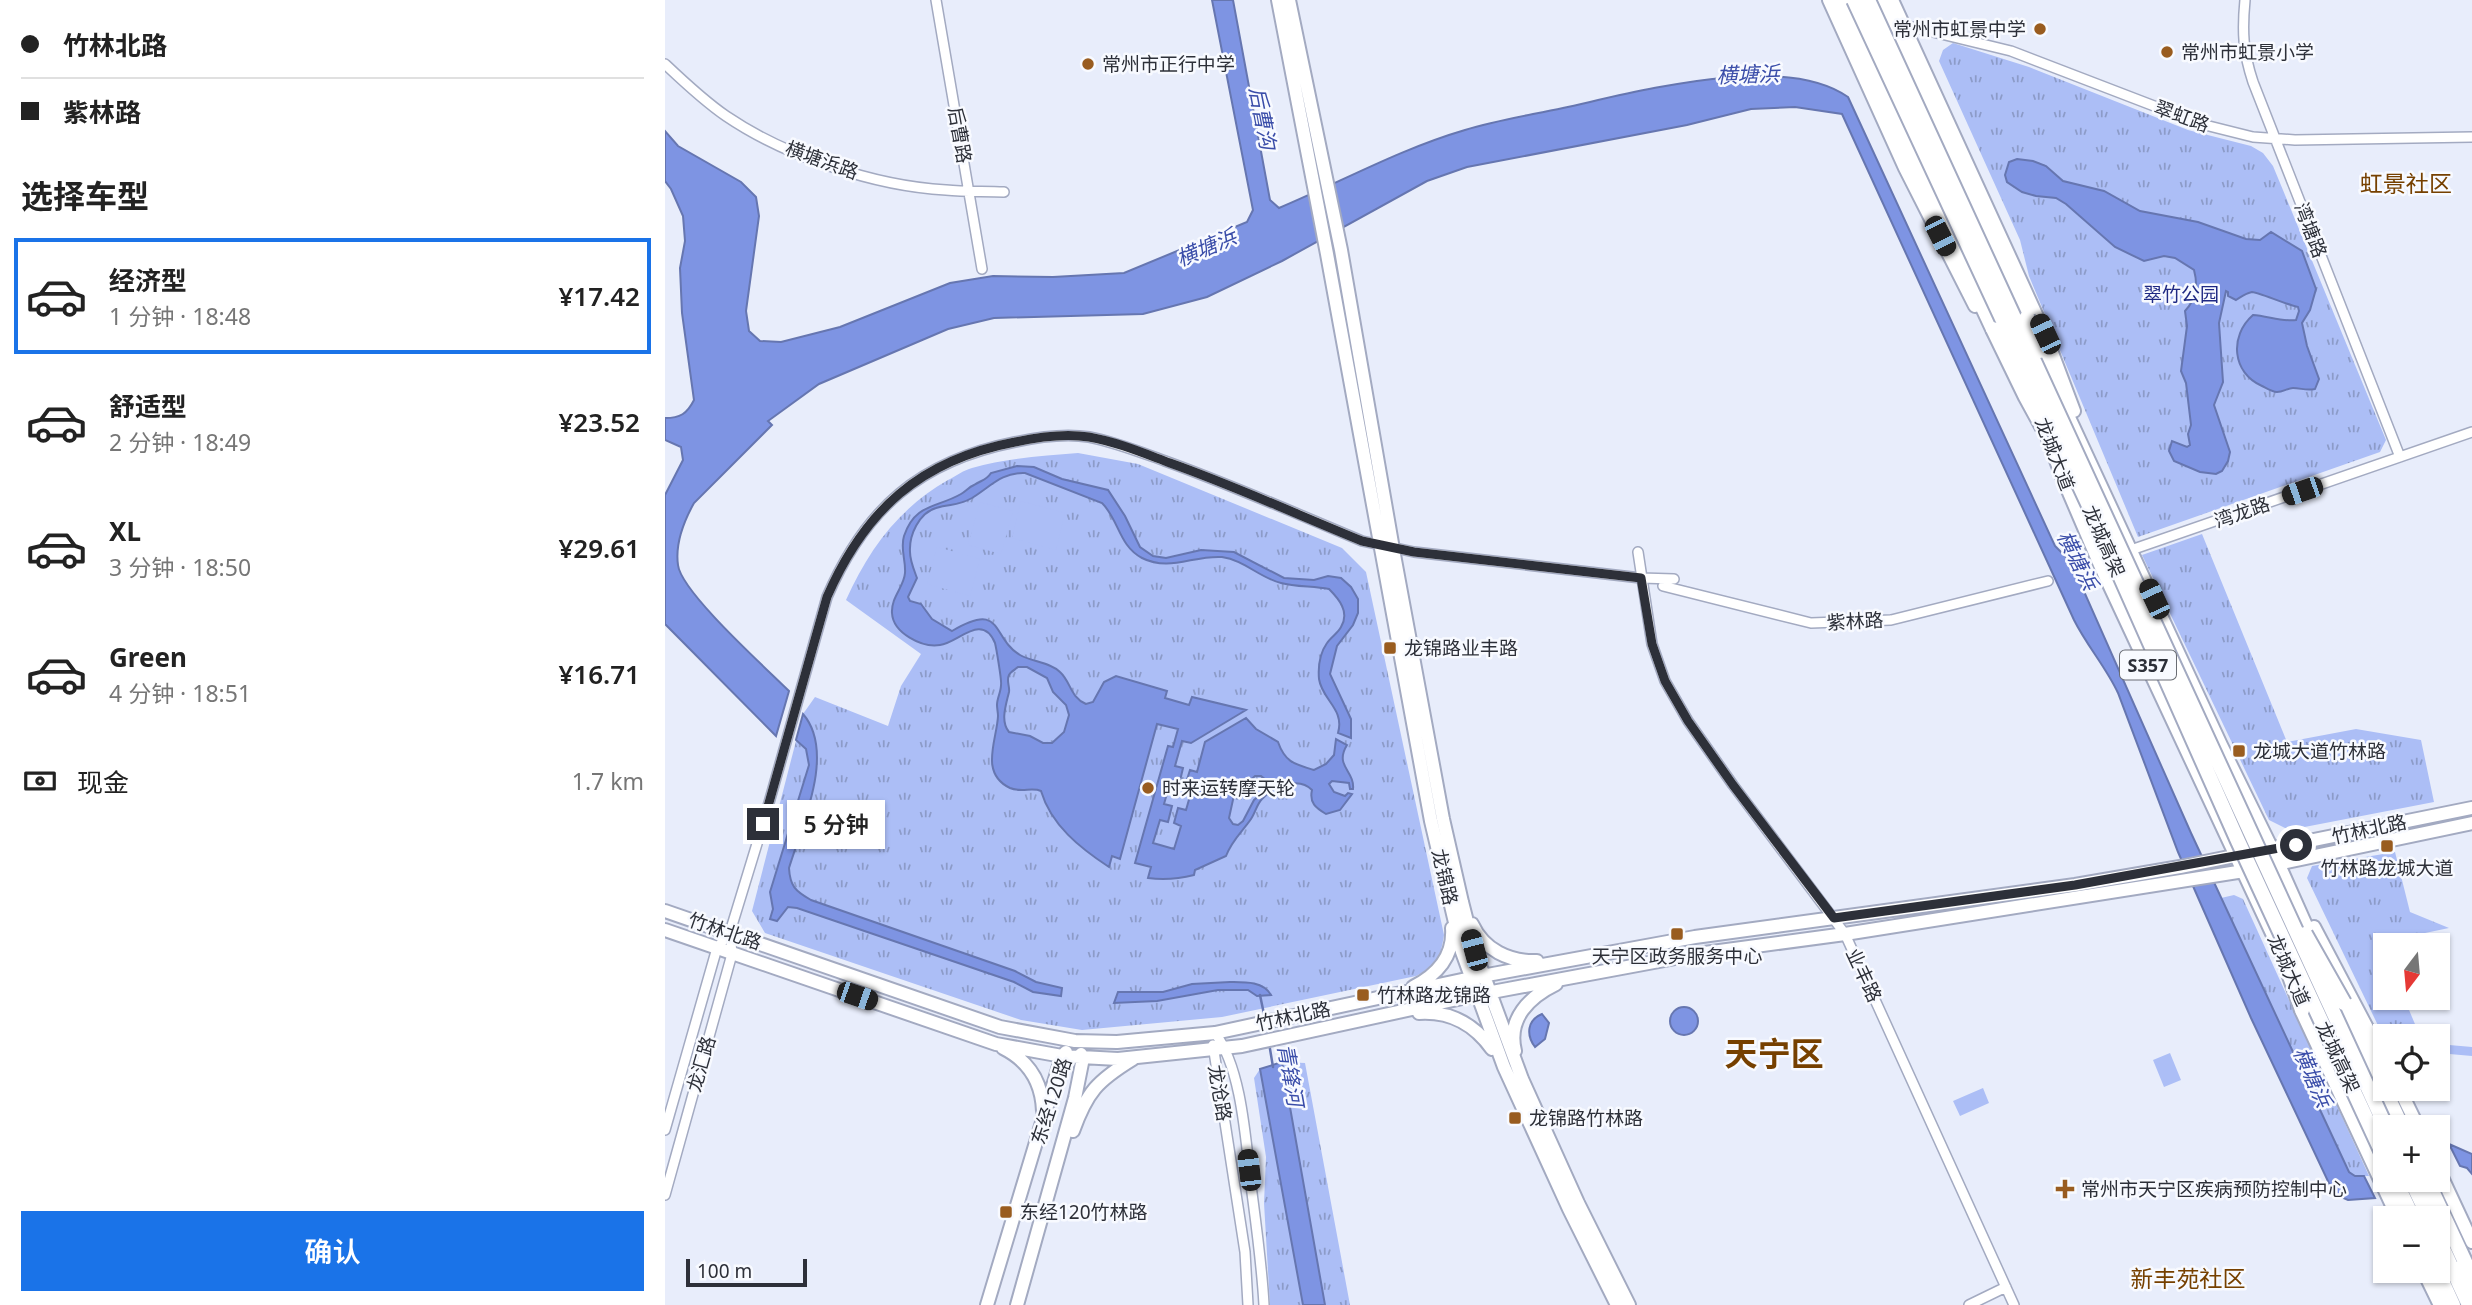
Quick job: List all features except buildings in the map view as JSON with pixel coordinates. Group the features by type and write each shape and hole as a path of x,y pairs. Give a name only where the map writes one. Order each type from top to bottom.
{"highway":[{"path":"1840,0 2026,397 2100,506"},
{"name":"龙城高架","path":"1854,0 2100,506 2258,884 2373,1133"},
{"name":"龙城高架","path":"1871,0 2380,1115"},
{"path":"1880,0 2027,317 2100,506"},
{"path":"2258,884 2302,1010 2393,1206"},
{"path":"2279,895 2313,946 2344,1003 2396,1115"},
{"path":"2433,1192 2472,1277"},
{"path":"2450,1264 2469,1305"},
{"path":"2432,1283 2442,1305"},
{"path":"2443,1283 2453,1305"}],"main road":[{"path":"1278,0 1310,173 1386,547"},
{"path":"1289,0 1341,250 1386,547"},
{"path":"1829,0 1905,168 2061,474"},
{"name":"龙城大道","path":"1847,0 2032,396 2061,474 2100,565 2373,1149"},
{"name":"龙城大道","path":"1892,0 2045,334 2100,506 2131,551 2279,863 2389,1115"},
{"name":"龙锦路","path":"1386,547 1431,821 1477,976 1476,995 1504,1067 1569,1209 1617,1305"},
{"name":"竹林北路","path":"665,911 1000,1027 1075,1041 1117,1042 1215,1033 1477,976 1695,937 2075,885 2181,867 2472,808"},
{"name":"竹林北路","path":"665,930 996,1044 1083,1058 1138,1057 1227,1048 1282,1038 1490,992 1697,954 1845,934 2244,871 2472,823"},
{"path":"2279,863 2373,1039"},
{"path":"2244,871 2298,1013 2387,1206"},
{"path":"1456,901 1486,946 1503,956 1525,961 1569,960"},
{"path":"1401,993 1434,974 1448,957 1453,939 1456,901"},
{"name":"龙锦路","path":"1477,976 1490,992 1522,1079 1581,1210 1629,1305"},
{"path":"1522,1079 1513,1042 1515,1026 1522,1008 1537,994 1572,977"},
{"path":"1383,1015 1427,1012 1457,1018 1479,1032 1504,1067"},
{"path":"957,1031 1007,1049 1024,1063 1038,1080 1043,1120"},
{"name":"东经120路","path":"987,1305 1062,1056 1075,1041 1083,1058 1075,1098 1017,1305"},
{"path":"1040,1220 1082,1106 1091,1091 1109,1074 1138,1057"},
{"path":"2449,1192 2472,1242"},
{"path":"2450,1246 2472,1292"},
{"path":"2423,1283 2433,1305"}],"street":[{"name":"后曹路","path":"936,0 982,269"},
{"name":"湾塘路","path":"2245,0 2242,26 2244,55 2400,457"},
{"name":"翠虹路","path":"1904,25 2011,51 2201,124 2253,137 2275,139 2472,136"},
{"name":"横塘浜路","path":"665,64 691,89 727,116 799,154 846,171 902,184 945,190 1004,192"},
{"name":"湾龙路","path":"2131,551 2472,432"},
{"path":"717,948 730,932 821,615 832,586 848,554 878,512 921,478 955,458 991,446 1039,437 1086,436 1123,446 1203,475 1362,541 1386,547 1641,578 1674,579"},
{"name":"业丰路","path":"1638,552 1652,644 1665,681 1688,721 1733,785 1845,934 2014,1305"},
{"name":"紫林路","path":"1663,586 1811,623 1891,620 2048,581"},
{"name":"龙汇路","path":"665,1195 732,954 730,932"},
{"name":"龙汇路","path":"665,1130 717,948"},
{"name":"龙沧路","path":"1215,1033 1227,1048 1243,1119 1261,1256 1264,1305"},
{"name":"龙沧路","path":"1215,1033 1212,1049 1245,1252 1248,1305"},
{"path":"1969,1305 2006,1287"}],"green space":[{"name":"翠竹公园","path":"1953,43 2029,67 2188,130 2251,146 2263,153 2273,166 2386,440 2380,452 2138,537 2029,276 2020,240 1939,61 1943,50"},
{"path":"1078,453 1138,464 1342,548 1366,572 1444,935 1439,956 1429,968 1416,976 1222,1017 1082,1030 1021,1020 765,933 752,911 803,714 815,697 888,726 901,686 921,654 846,600 875,547 915,503 966,470 1011,460"},
{"path":"1021,501 1065,513 1056,550 1012,538"},
{"path":"980,502 1013,511 1001,554 968,545"},
{"path":"2202,534 2287,742 2356,729 2421,740 2434,802 2289,830 2269,820 2142,555"},
{"path":"937,547 980,559 970,596 927,584"},
{"path":"2395,852 2410,912 2449,928 2425,933 2373,933 2373,1010 2409,1010 2415,1024 2377,1024 2307,878 2312,866"},
{"path":"2234,895 2243,899 2369,1176 2355,1176 2349,1172 2221,898"},
{"path":"2450,1045 2472,1047 2472,1056 2450,1054"},
{"path":"2170,1053 2181,1080 2164,1087 2153,1060"},
{"path":"1282,1062 1305,1063 1350,1305 1270,1305 1264,1203 1266,1157 1254,1078 1260,1069"},
{"path":"1983,1088 1989,1103 1960,1116 1953,1101"}],"water":[{"name":"横塘浜","path":"1212,0 1233,0 1270,200 1279,208 1394,156 1465,130 1669,85 1749,76 1786,77 1820,84 1848,97 2055,546 2071,562 2191,833 2349,1172 2355,1176 2364,1176 2375,1198 2348,1200 2334,1194 2251,1018 2178,852 2118,693 2074,620 1842,114 1795,107 1751,109 1687,125 1467,167 1427,181 1282,261 1207,297 1143,314 994,318 948,329 819,384 768,421 772,425 694,503 684,525 678,549 678,565 694,593 726,630 789,691 776,736 665,624 665,495 683,460 681,447 665,440 665,418 683,414 694,400 682,313 680,268 685,241 683,216 665,181 665,131 678,146 741,182 756,197 759,216 746,311 749,331 760,341 781,342 840,327 950,283 993,276 1053,277 1124,273 1247,222 1253,210"},
{"path":"2017,159 2046,166 2063,181 2104,191 2140,211 2198,222 2246,239 2260,240 2271,232 2302,251 2316,289 2310,310 2302,323 2319,379 2315,389 2293,388 2277,392 2269,390 2252,380 2237,354 2240,333 2253,315 2296,320 2298,307 2252,292 2236,300 2228,296 2226,291 2219,323 2223,382 2214,405 2230,452 2228,461 2222,471 2216,474 2200,472 2174,461 2169,451 2172,441 2187,447 2190,445 2188,434 2191,425 2186,383 2181,371 2187,326 2185,311 2195,291 2194,270 2175,258 2164,256 2144,261 2115,247 2056,198 2022,192 2007,182 2005,175 2009,162"},
{"path":"1017,466 1034,467 1062,479 1108,490 1140,547 1153,556 1166,558 1201,550 1234,552 1284,578 1314,580 1328,576 1341,578 1351,587 1358,599 1358,613 1353,625 1337,646 1330,674 1351,719 1351,738 1338,733 1336,711 1324,693 1319,679 1323,651 1340,629 1344,616 1340,601 1329,589 1281,583 1222,557 1172,563 1152,562 1128,547 1102,503 1025,473 1003,478 966,501 930,511 916,526 910,545 917,578 908,597 910,601 921,604 932,619 952,631 969,622 989,620 1020,655 1060,672 1077,697 1086,704 1093,702 1104,682 1116,676 1167,691 1165,698 1189,705 1192,697 1246,710 1191,743 1182,741 1175,766 1183,768 1179,785 1170,783 1164,804 1172,806 1168,822 1160,820 1153,843 1174,849 1181,826 1174,823 1178,808 1186,810 1192,789 1185,786 1190,770 1197,772 1205,742 1246,718 1256,729 1278,742 1291,761 1314,770 1326,764 1334,755 1336,739 1347,745 1343,758 1353,789 1350,789 1349,783 1332,781 1329,784 1334,792 1345,796 1352,794 1340,810 1326,814 1314,805 1312,790 1307,786 1287,784 1267,794 1260,801 1226,856 1195,870 1194,875 1154,879 1148,878 1151,867 1135,863 1168,746 1173,747 1178,729 1157,724 1120,859 1112,856 1109,867 1059,825 1041,791 1014,789 1001,782 992,765 1001,682 995,643 990,634 977,629 947,643 925,644 903,633 897,627 892,613 893,602 904,578 904,536 914,517 961,494 991,473","holes":["1018,667 1027,667 1047,678 1053,692 1066,705 1069,715 1064,732 1052,743 1043,743 1030,736 1009,732 1006,728 1004,718 1009,692 1008,677","1255,776 1261,776 1271,784 1270,787 1254,800 1243,821 1238,825 1233,824 1229,818 1234,795"]},
{"path":"803,714 812,730 817,748 813,789 789,868 792,884 797,891 811,900 1015,971 1036,982 1062,988 1061,996 1033,992 1014,982 797,908 788,907 777,921 770,919 773,909 770,892 809,765 806,749 796,740"},
{"path":"1230,982 1258,985 1268,990 1271,995 1257,996 1248,990 1218,990 1157,1001 1114,1003 1118,992 1163,992 1192,984"},
{"path":"1684,1007 1694,1011 1698,1021 1694,1031 1684,1035 1674,1031 1670,1021 1674,1011"},
{"path":"1542,1014 1549,1023 1545,1039 1535,1047 1530,1038 1530,1028 1533,1020"},
{"path":"1282,1062 1325,1305 1303,1305 1260,1069"},
{"path":"2450,1144 2472,1154 2472,1174 2467,1168 2460,1166"}],"waterway":[{"name":"青锋河","path":"1260,995 1265,1019"},
{"name":"青锋河","path":"1269,1043 1273,1067"}],"place":[{"name":"常州市虹景中学","path":"2040,29"},
{"name":"常州市虹景小学","path":"2167,52"},
{"name":"常州市正行中学","path":"1088,64"},
{"name":"龙锦路业丰路","path":"1390,648"},
{"name":"龙城大道竹林路","path":"2239,751"},
{"name":"时来运转摩天轮","path":"1148,788"},
{"name":"竹林路龙城大道","path":"2387,846"},
{"name":"天宁区政务服务中心","path":"1677,934"},
{"name":"竹林路龙锦路","path":"1363,995"},
{"name":"龙锦路竹林路","path":"1515,1118"},
{"name":"常州市天宁区疾病预防控制中心","path":"2065,1189"},
{"name":"东经120竹林路","path":"1006,1212"}],"district":[{"name":"虹景社区","path":"2406,183"},
{"name":"天宁区","path":"1774,1053"},
{"name":"新丰苑社区","path":"2188,1278"}],"route":[{"path":"763,824 827,597 841,565 860,534 878,512 921,478 955,458 991,446 1039,437 1086,436 1123,446 1203,475 1380,546 1641,578 1652,644 1665,681 1688,721 1733,785 1834,918 2075,885 2296,845"}],"water label":[{"name":"后曹沟","path":"1263,118"}]}
